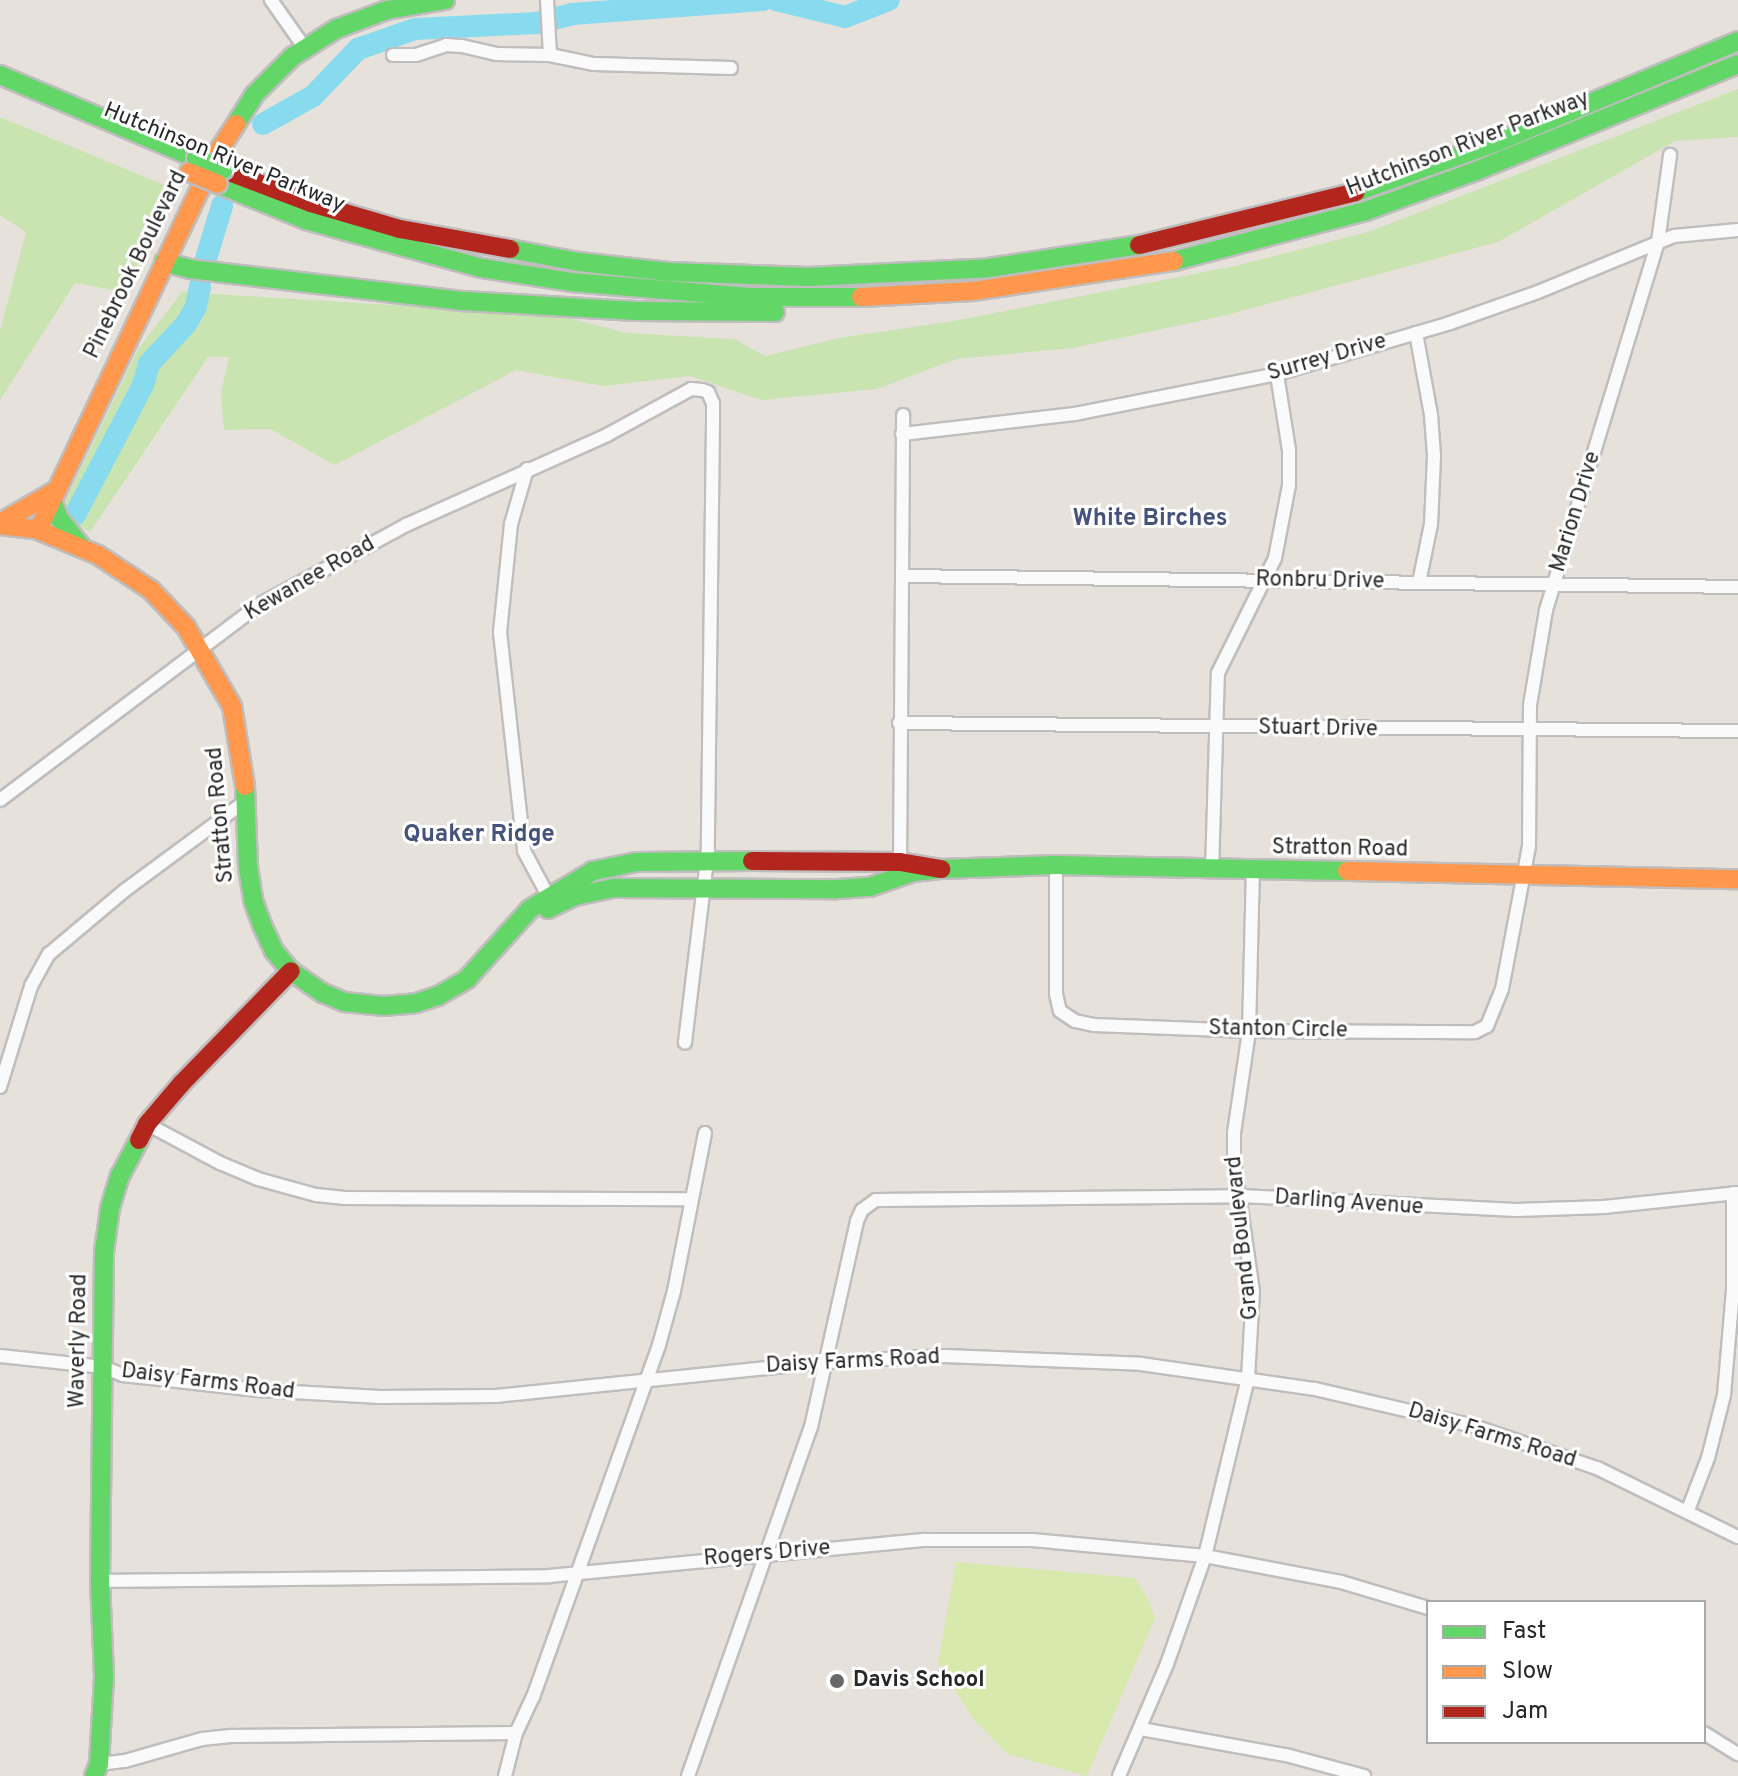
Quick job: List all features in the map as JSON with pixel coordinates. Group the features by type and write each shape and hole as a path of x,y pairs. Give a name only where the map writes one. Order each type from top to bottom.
{"main road":[{"name":"Pinebrook Boulevard","path":"38,530 216,155 244,108 272,75 304,47 371,14 404,5 445,0"},
{"name":"Hutchinson River Parkway","path":"221,177 400,229 594,264 670,272 808,277 989,268 1080,257 1214,232 1338,199 1485,146 1738,41"},
{"name":"Hutchinson River Parkway","path":"0,75 350,234 438,259 523,276 704,295 881,297 1062,280 1195,257 1281,236 1411,196 1738,64"},
{"name":"Hutchinson River Parkway","path":"0,91 193,165"},
{"path":"164,262 190,269 336,288 588,309 798,311 881,297"},
{"path":"0,524 55,494 58,517 82,548"},
{"name":"Stratton Road","path":"0,524 38,530 82,548 151,590 200,648 232,706 240,740 253,900 274,951 291,971 323,993 344,1002 384,1006 416,1003 438,996 467,979 506,938 550,901 593,871 637,862 707,861 900,870 1056,865 1253,872 1738,879"},
{"name":"Stratton Road","path":"550,901 614,888 870,887 900,870"},
{"name":"Waverly Road","path":"96,1770 104,1676 100,1581 104,1252 110,1208 120,1176 147,1124 182,1083 291,971"}],"street":[{"path":"271,0 304,47"},
{"path":"547,7 550,55"},
{"path":"393,55 416,55 446,45 496,54 550,55 594,64 731,68"},
{"name":"Marion Drive","path":"1525,876 1529,846 1530,705 1554,583 1658,242 1670,155"},
{"name":"Surrey Drive","path":"902,434 1075,414 1277,374 1416,333 1538,292 1658,242 1691,233 1738,230"},
{"path":"1416,333 1431,415 1435,467 1429,540 1419,583"},
{"path":"1212,871 1215,727 1221,661 1264,580 1279,544 1289,485 1289,450 1277,374"},
{"name":"Kewanee Road","path":"0,800 257,606 324,567 527,469 607,435 691,389 708,392 713,403 707,861"},
{"path":"900,870 903,415"},
{"path":"527,469 511,524 500,632 524,851 550,901"},
{"name":"Ronbru Drive","path":"902,576 1738,587"},
{"name":"Stuart Drive","path":"899,723 1738,731"},
{"path":"1,1082 31,986 49,954 124,891 247,800"},
{"path":"685,1043 707,861"},
{"name":"Stanton Circle","path":"1056,865 1056,994 1060,1011 1075,1021 1094,1025 1249,1031 1483,1031 1491,1020 1502,989 1525,876"},
{"name":"Grand Boulevard","path":"1119,1776 1141,1729 1205,1556 1248,1378 1253,1291 1234,1160 1234,1133 1249,1031 1253,872"},
{"path":"147,1124 233,1169 316,1195 343,1198 691,1199"},
{"path":"505,1776 516,1733 646,1382 674,1291 705,1133"},
{"path":"1688,1510 1708,1458 1724,1395 1733,1290 1736,1193"},
{"name":"Darling Avenue","path":"827,1362 857,1221 866,1206 876,1200 909,1197 1241,1196 1516,1210 1604,1207 1736,1193"},
{"name":"Daisy Farms Road","path":"0,1356 103,1367 123,1375 258,1390 380,1397 496,1396 827,1362 945,1356 1126,1363 1315,1389 1474,1426 1597,1468 1738,1537"},
{"path":"688,1776 811,1427 827,1362"},
{"name":"Rogers Drive","path":"100,1581 549,1576 925,1540 1032,1540 1205,1556 1341,1582 1426,1607"},
{"path":"1141,1729 1286,1755 1364,1776"},
{"path":"96,1770 202,1739 233,1736 516,1733"},
{"path":"1706,1734 1738,1754"}],"green space":[{"path":"1738,89 1738,137 1675,141 1498,242 1223,316 1073,348 956,359 877,389 761,400 690,376 603,386 516,370 335,465 270,429 224,430 221,393 229,357 208,357 90,532 59,514 138,349 182,292 556,315 627,333 734,339 766,356 839,338 959,320 1235,266 1368,232"},
{"path":"0,117 174,189 124,292 75,283 0,400 0,331 26,232 0,215"},
{"path":"956,1562 1135,1578 1155,1618 1087,1776 1007,1754 972,1717 938,1663"}],"waterway":[{"path":"263,124 313,96 358,49 415,29 537,23 572,14 762,0"},
{"path":"776,0 845,17 889,0"},
{"path":"205,262 222,206"},
{"path":"75,515 143,385 149,364 186,324 196,307 200,286"}],"traffic: fast":[{"path":"236,124 254,95 292,57 336,29 387,10 445,0"},
{"path":"1356,192 1497,142 1738,41"},
{"path":"1174,261 1366,211 1476,171 1738,64"},
{"path":"0,75 196,158"},
{"path":"196,158 224,170"},
{"path":"218,184 306,220 482,268 571,282 749,297 861,297"},
{"path":"510,249 579,262 670,272 808,277 989,268 1139,245"},
{"path":"164,262 190,269 464,301 636,311 775,312"},
{"path":"52,499 58,517 81,546"},
{"path":"245,786 248,867 253,900 262,925 274,951 291,971 323,993 344,1002 384,1006 416,1003 438,996 467,979 530,909 593,871 637,862 752,861"},
{"path":"548,909 575,896 614,888 838,889 870,887 913,872 941,869 1056,865 1347,871"},
{"path":"94,1776 99,1764 104,1676 100,1581 104,1252 110,1208 120,1176 139,1140"}],"traffic: slow":[{"path":"38,530 216,155 236,124"},
{"path":"189,172 218,184"},
{"path":"861,297 973,291 1174,261"},
{"path":"0,523 55,491"},
{"path":"0,525 38,530 98,555 151,590 186,627 232,706 245,786"},
{"path":"1347,871 1738,879"}],"traffic: jam":[{"path":"224,170 311,203 400,229 510,249"},
{"path":"1139,245 1356,192"},
{"path":"752,861 900,862 941,869"},
{"path":"139,1140 147,1124 182,1083 291,971"}],"place":[{"name":"Davis School","path":"837,1681"}],"district":[{"name":"White Birches","path":"1150,520"},
{"name":"Quaker Ridge","path":"479,836"}]}
